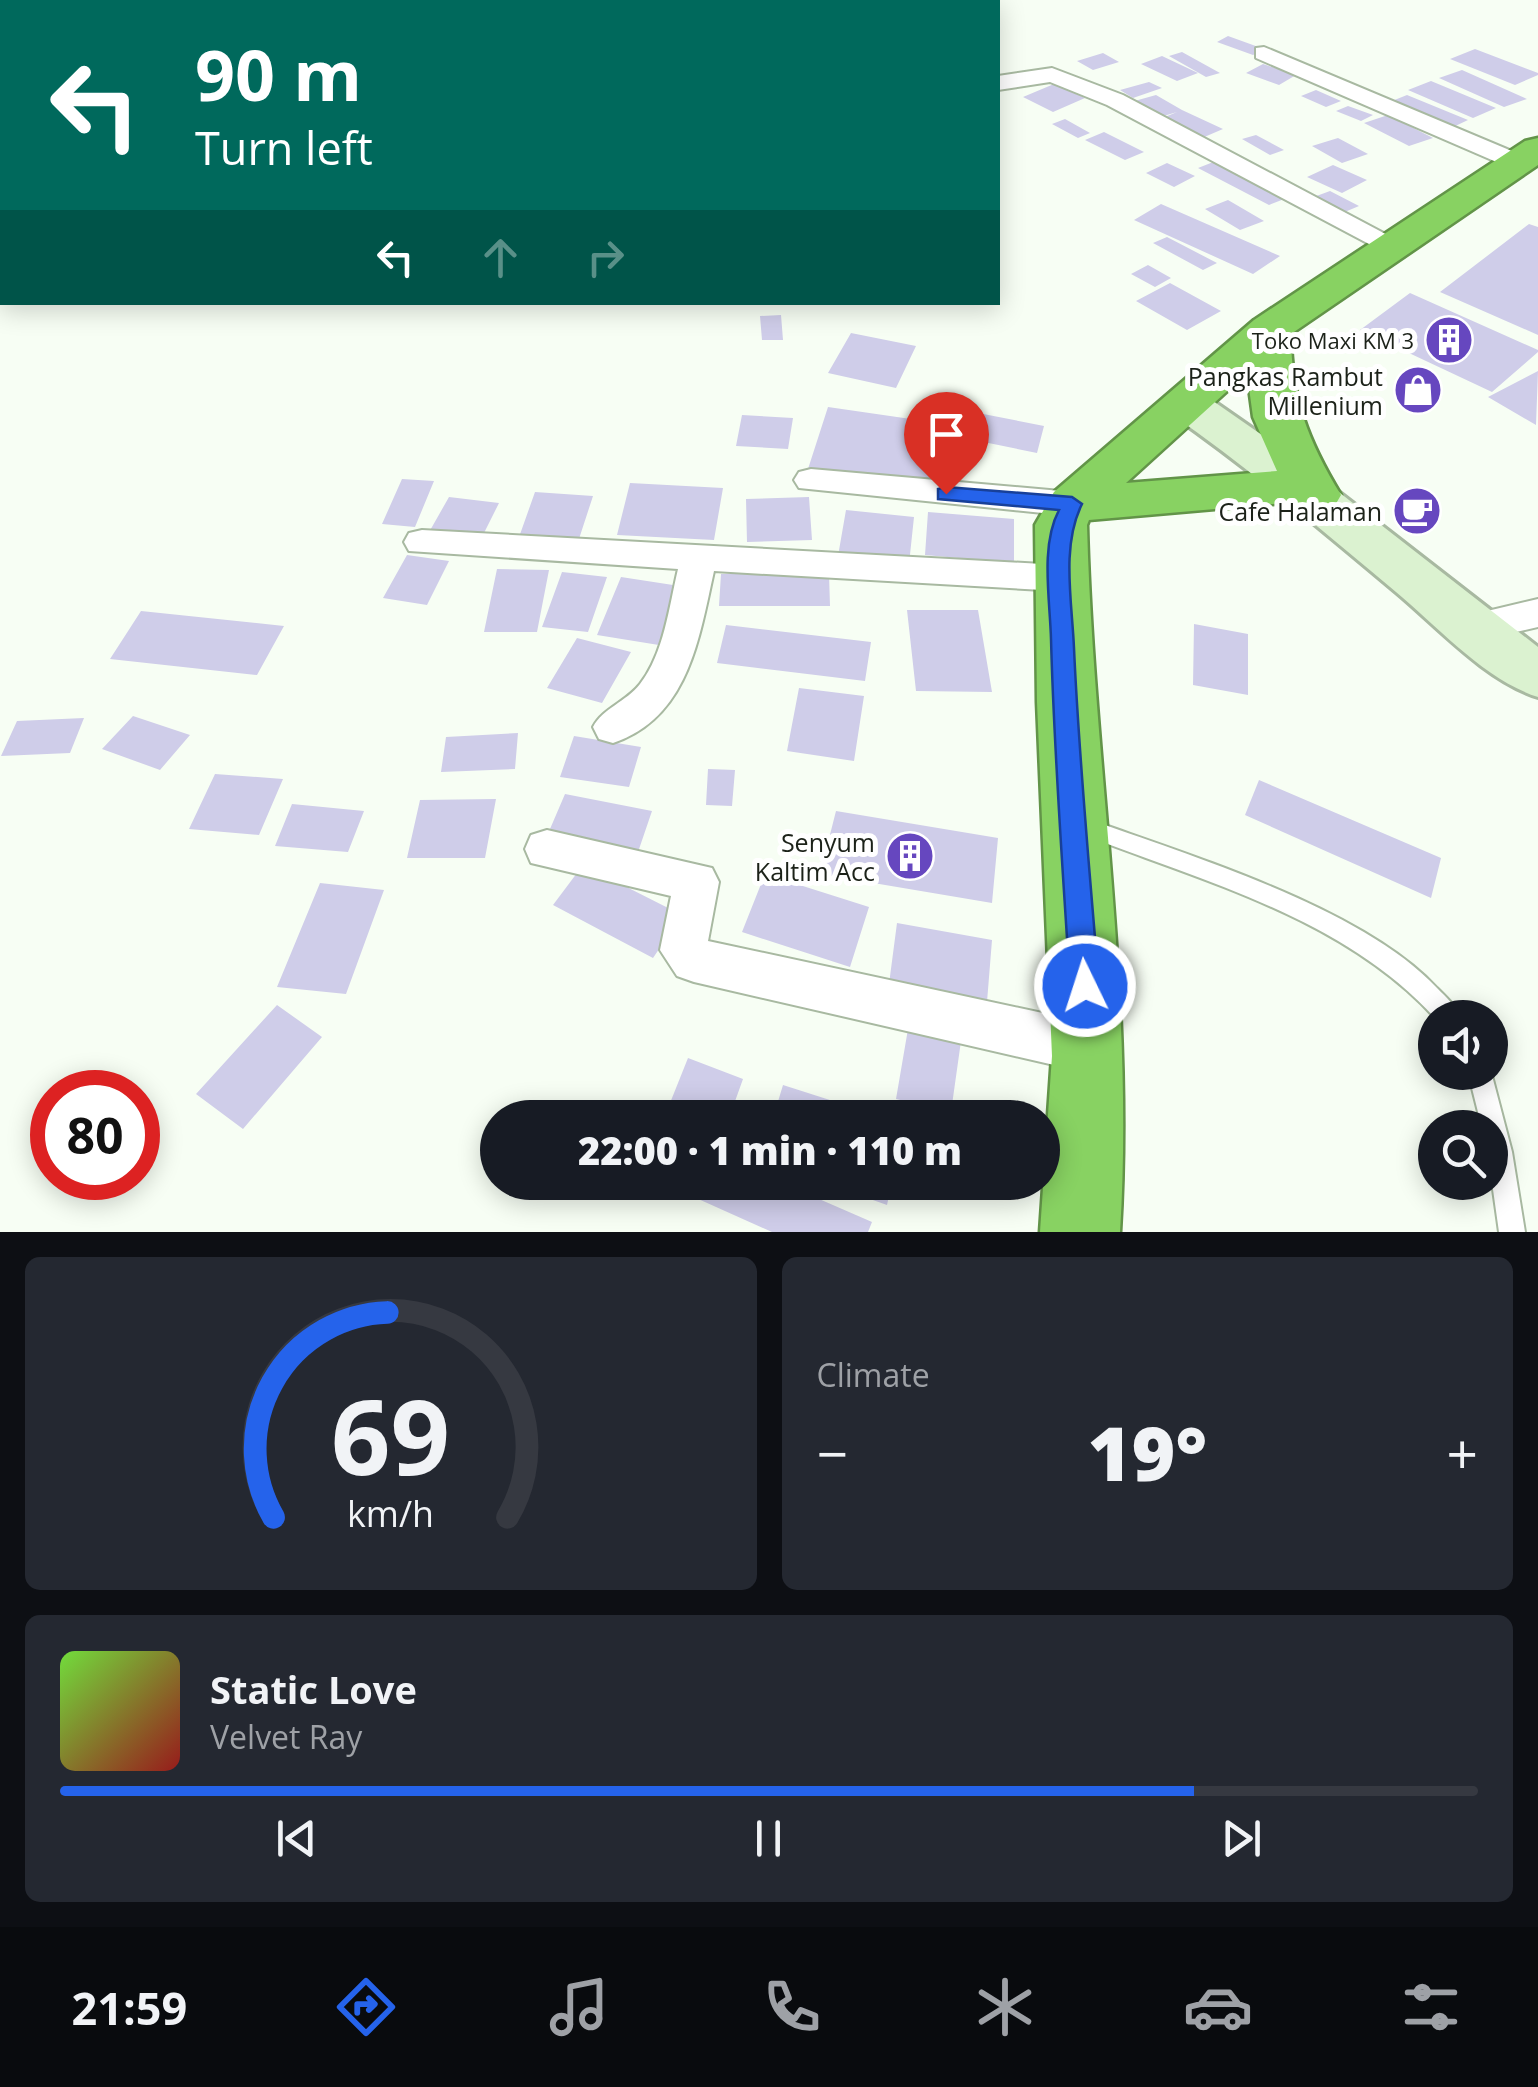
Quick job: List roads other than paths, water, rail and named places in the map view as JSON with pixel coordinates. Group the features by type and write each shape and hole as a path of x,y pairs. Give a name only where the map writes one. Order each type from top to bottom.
{"highway":[{"path":"1080,1232 1088,1166 1089,1048 1073,822 1060,578 1061,526 1072,504 1270,328 1528,156"},
{"path":"1072,504 1310,490 1272,413 1267,388 1270,328"}],"main road":[{"path":"1186,404 1310,490 1471,628 1538,676"}],"street":[{"path":"1264,53 1528,156"},
{"path":"1000,83 1052,76 1116,100 1396,247"},
{"path":"811,480 1072,504"},
{"path":"422,542 1060,578"},
{"path":"613,727 651,704 665,685 698,560"},
{"path":"1471,628 1538,612"},
{"path":"546,849 696,882 682,950 694,960 1089,1048"}],"lane":[{"path":"1073,822 1288,907 1354,938 1421,984 1435,1000"},
{"path":"1484,1090 1500,1152 1512,1232"}],"place":[{"name":"Toko Maxi KM 3","path":"1449,340"},
{"name":"Pangkas Rambut Millenium","path":"1418,390"},
{"name":"Cafe Halaman","path":"1417,511"},
{"name":"Senyum Kaltim Acc","path":"910,856"}]}
